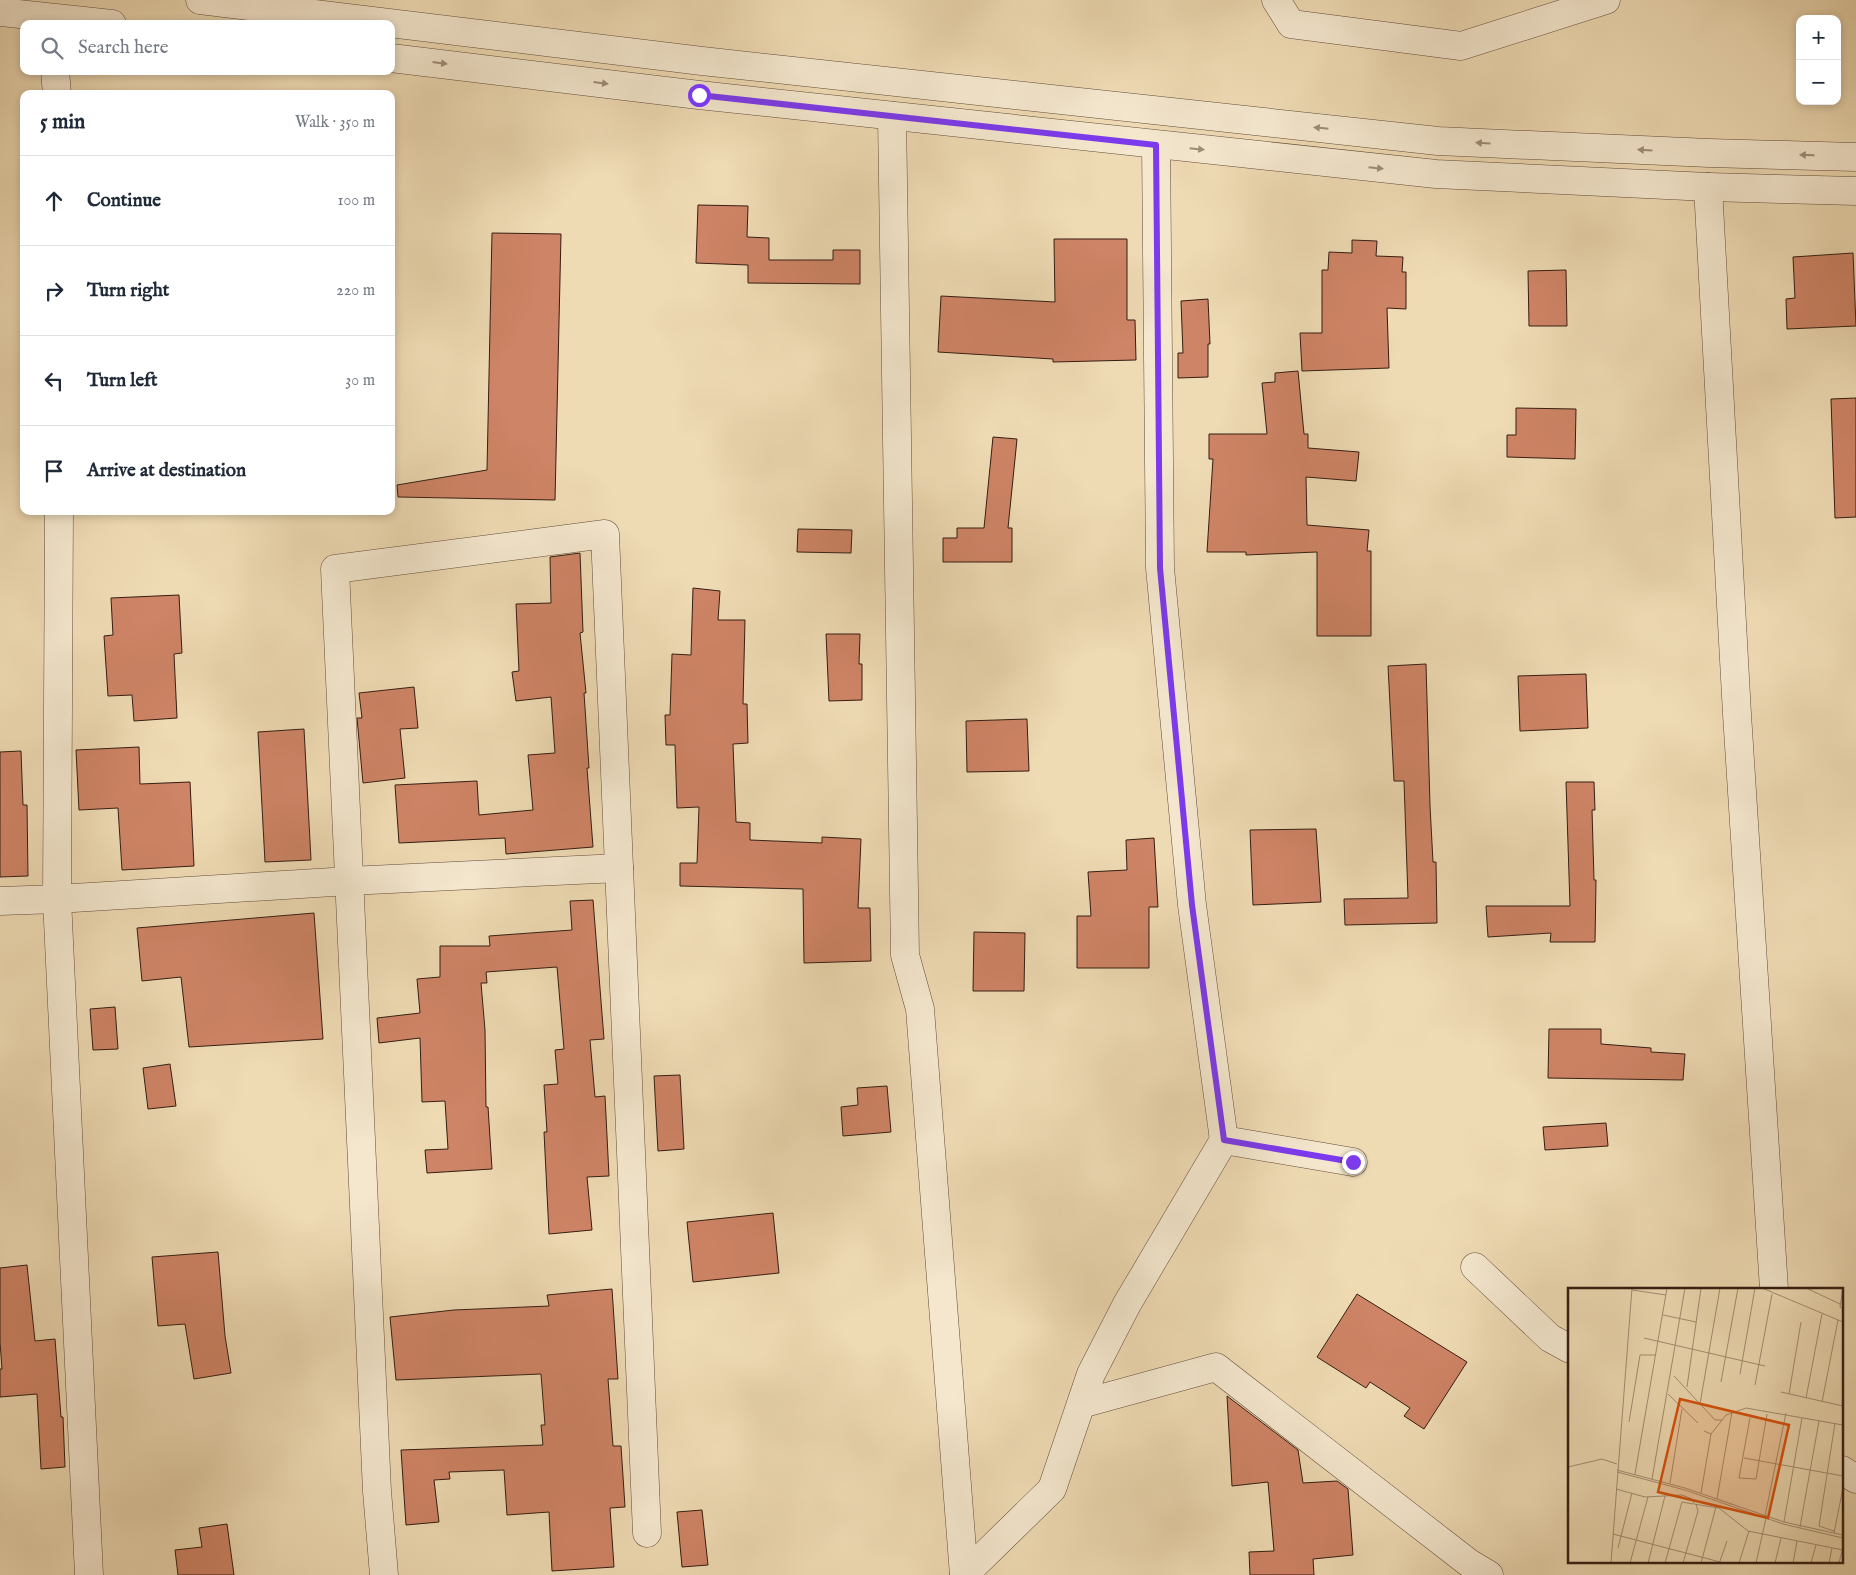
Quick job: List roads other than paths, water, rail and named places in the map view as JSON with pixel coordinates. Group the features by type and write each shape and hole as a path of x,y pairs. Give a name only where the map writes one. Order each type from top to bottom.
{"street":[{"path":"200,0 365,20"},
{"path":"1276,0 1291,24 1461,46 1606,0"},
{"path":"0,12 48,20"},
{"path":"395,24 712,62 1438,141 1709,153 1856,157"},
{"path":"395,58 699,95 1436,174 1708,186 1856,190"},
{"path":"56,75 57,90"},
{"path":"892,116 905,955 920,1009 964,1575"},
{"path":"964,1575 1052,1489 1091,1374 1127,1304 1224,1140 1192,905 1160,568 1156,145"},
{"path":"1708,186 1736,704 1774,1288"},
{"path":"58,515 58,899 89,1575"},
{"path":"384,1575 377,1491 335,569 605,534 646,1533"},
{"path":"0,901 619,868"},
{"path":"1224,1140 1353,1162"},
{"path":"1475,1267 1550,1338 1568,1349"},
{"path":"1081,1404 1216,1367 1469,1563 1489,1575"},
{"path":"1844,1471 1856,1479"}]}
